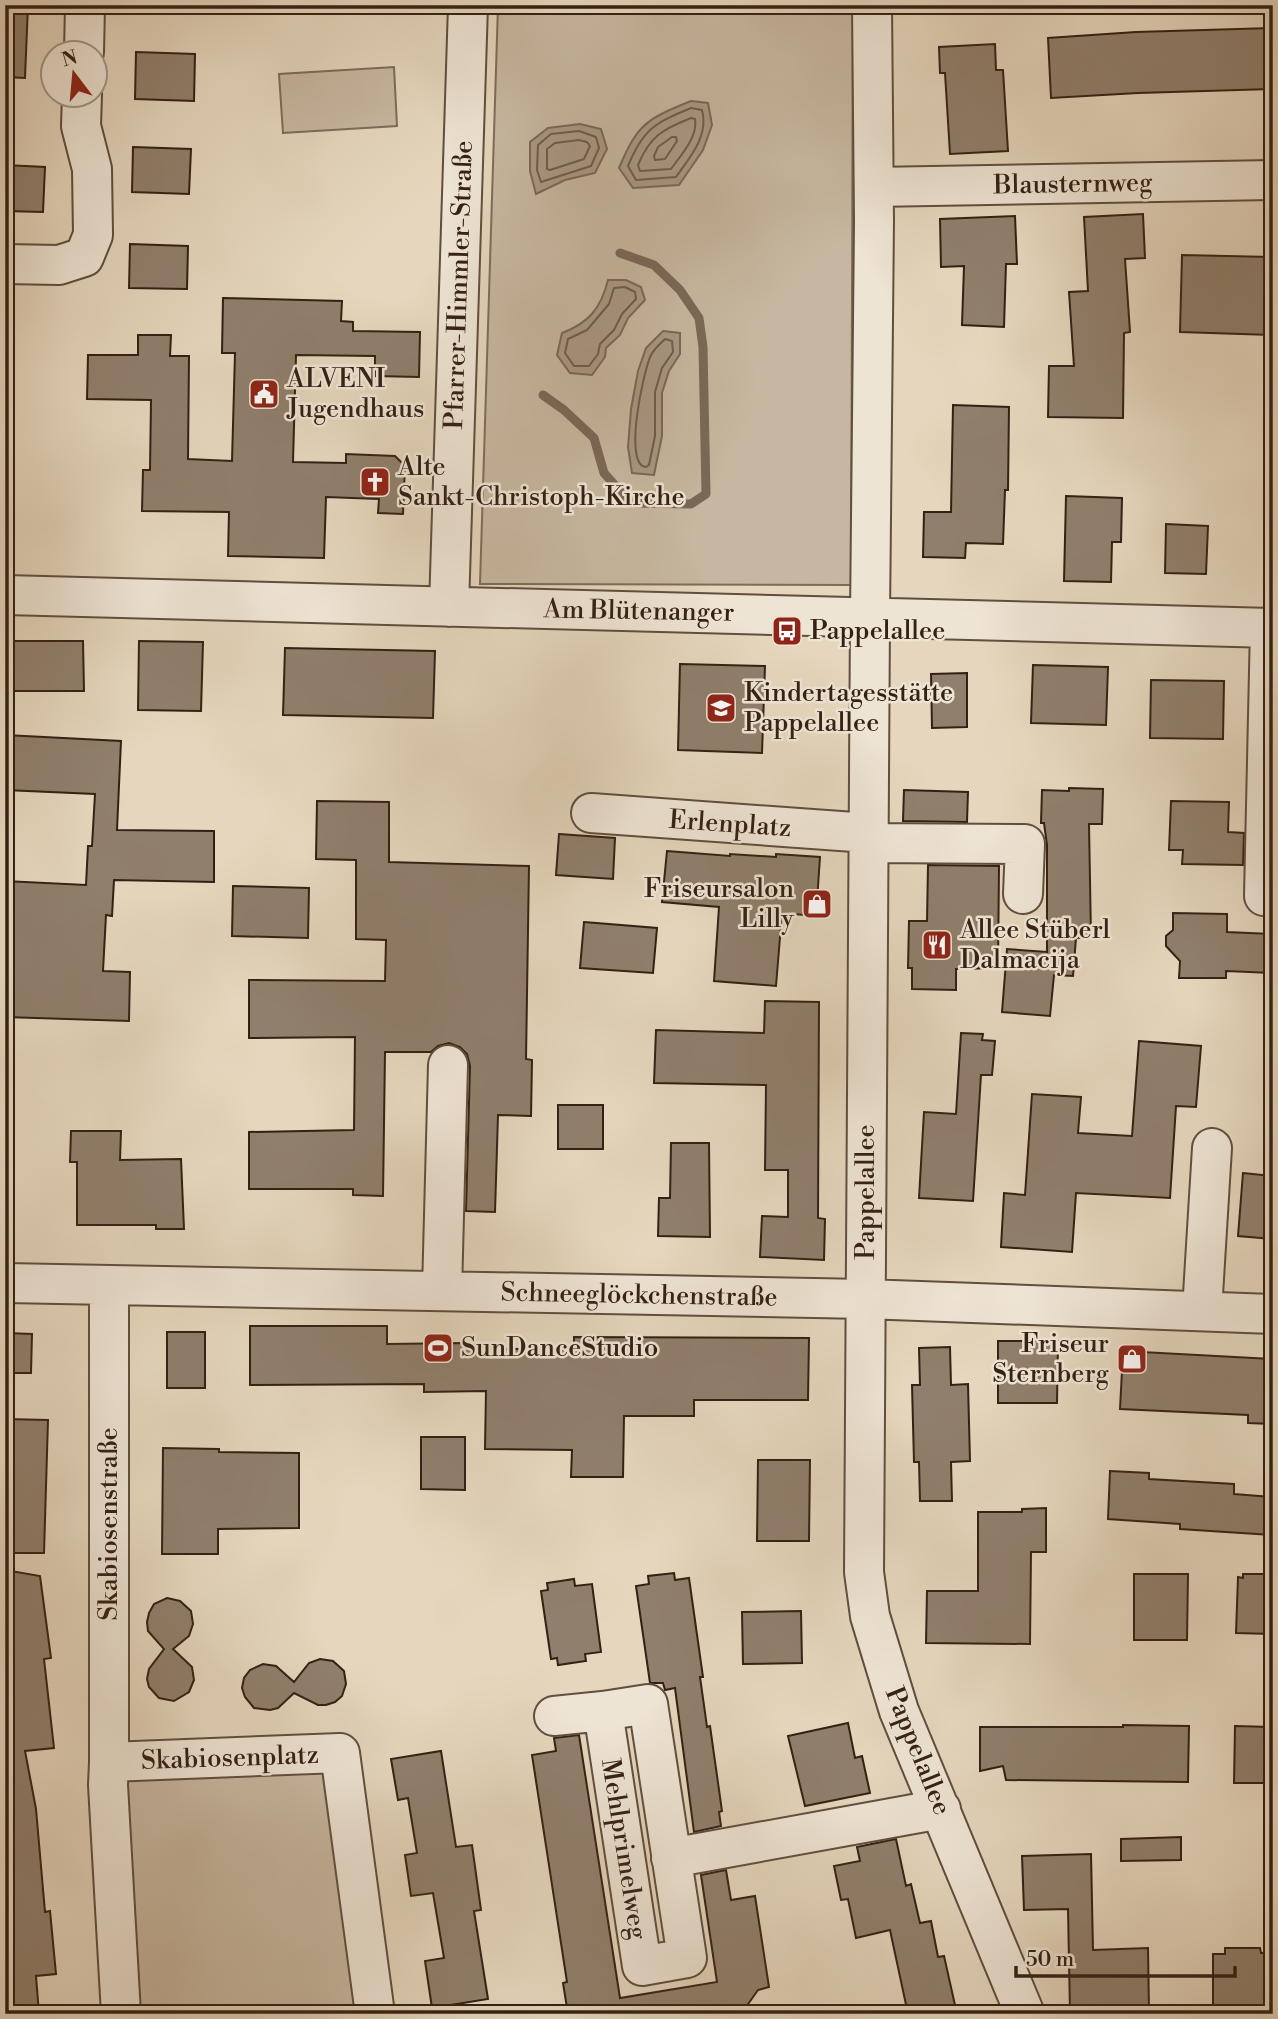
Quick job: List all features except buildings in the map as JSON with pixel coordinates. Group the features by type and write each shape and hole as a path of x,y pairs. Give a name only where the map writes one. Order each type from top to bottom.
{"street":[{"path":"84,38 85,5"},
{"name":"Pfarrer-Himmler-Straße","path":"449,607 468,5"},
{"name":"Pappelallee","path":"872,5 874,187 864,1572 870,1616 899,1711 1026,2014"},
{"path":"5,264 59,265 84,257 93,235 92,169 81,126 82,108"},
{"name":"Blausternweg","path":"874,187 1273,180"},
{"name":"Am Blütenanger","path":"5,595 1272,627"},
{"path":"1264,896 1272,627"},
{"name":"Erlenplatz","path":"591,813 868,838 1025,844 1023,894"},
{"path":"442,1291 448,1065"},
{"path":"1202,1311 1212,1148"},
{"name":"Schneeglöckchenstraße","path":"5,1283 865,1299 1273,1314"},
{"name":"Skabiosenstraße","path":"109,1285 109,1762"},
{"name":"Mehlprimelweg","path":"554,1716 648,1704 687,1958 642,1966 603,1711"},
{"name":"Skabiosenplatz","path":"121,2014 109,1762 340,1753 375,2014"},
{"name":"Mehlprimelweg","path":"671,1858 941,1809"}],"shaded area":[{"path":"498,5 853,5 851,585 480,584"},
{"path":"394,67 397,126 283,133 279,74"},
{"path":"334,1767 365,2014 137,2014 118,1776"}],"water":[{"path":"691,101 708,103 712,125 703,150 679,185 633,188 619,168 632,141 654,118"},
{"path":"580,124 601,129 607,149 595,173 565,180 536,194 530,171 530,142 548,128"},
{"path":"608,280 626,280 641,287 645,300 628,318 620,335 606,348 605,357 592,375 570,373 557,355 562,333 587,319 602,299"},
{"path":"663,331 680,333 680,354 669,371 662,393 662,436 654,475 632,473 628,447 638,371 646,348"}],"waterway":[{"path":"543,395 594,438 604,473 631,503 691,504 706,494 703,347 699,318 680,290 654,265 620,253"}],"place":[{"name":"ALVENI Jugendhaus","path":"264,394"},
{"name":"Alte Sankt-Christoph-Kirche","path":"375,482"},
{"name":"Pappelallee","path":"787,631"},
{"name":"Kindertagesstätte Pappelallee","path":"721,708"},
{"name":"Friseursalon Lilly","path":"817,904"},
{"name":"Allee Stüberl Dalmacija","path":"937,945"},
{"name":"SunDanceStudio","path":"438,1348"},
{"name":"Friseur Sternberg","path":"1132,1359"}]}
